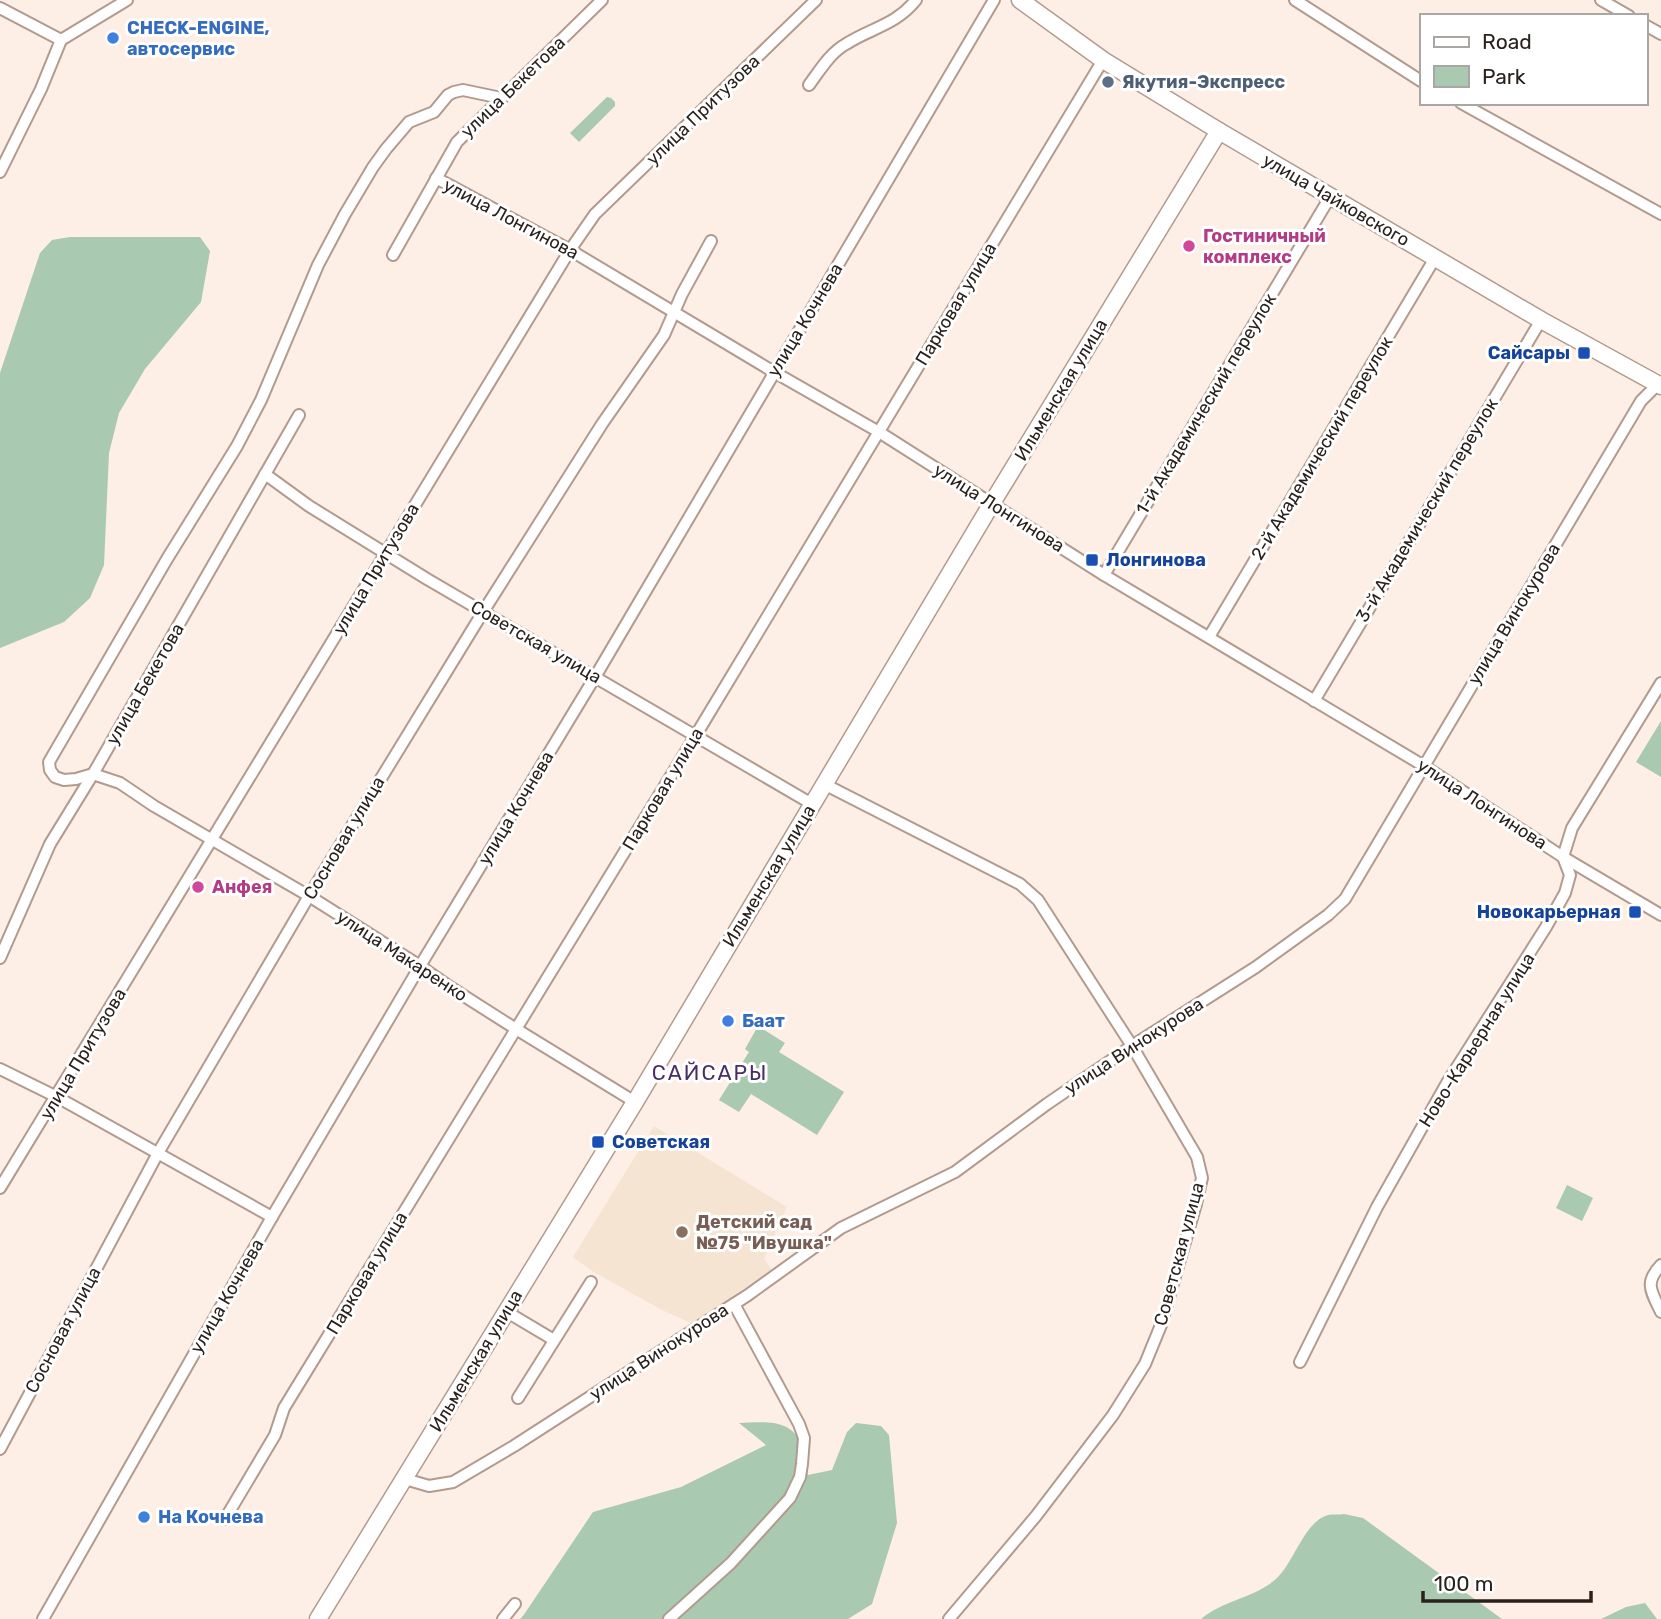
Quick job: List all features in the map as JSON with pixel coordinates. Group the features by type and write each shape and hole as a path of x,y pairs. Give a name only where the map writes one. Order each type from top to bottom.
{"main road":[{"name":"улица Чайковского","path":"1020,0 1103,60 1219,131 1541,320 1659,385"},
{"name":"Ильменская улица","path":"318,1619 635,1102 992,503 1219,131"}],"street":[{"path":"0,172 41,89 61,40 127,0"},
{"name":"улица Бекетова","path":"393,256 457,142 602,0"},
{"name":"улица Притузова","path":"0,1188 570,250 595,214 816,0"},
{"path":"809,85 834,52 892,22 915,0"},
{"name":"улица Кочнева","path":"43,1619 272,1217 995,0"},
{"path":"1295,0 1420,80"},
{"path":"1601,0 1626,14"},
{"path":"0,8 61,40"},
{"name":"Парковая улица","path":"225,1519 275,1435 284,1408 696,735 1103,60"},
{"path":"93,774 64,780 55,777 49,762 249,423 318,265 359,189 386,149 409,122 434,112 447,95 463,90 501,98"},
{"path":"1465,105 1661,214"},
{"name":"улица Лонгинова","path":"436,178 570,250 879,432 1104,575 1424,765 1563,857 1661,915"},
{"name":"1-й Академический переулок","path":"1104,575 1330,197"},
{"name":"Сосновая улица","path":"0,1449 158,1153 309,896 483,612 602,424 664,335 682,294 711,241"},
{"name":"2-й Академический переулок","path":"1209,637 1435,258"},
{"name":"3-й Академический переулок","path":"1314,701 1541,320"},
{"name":"улица Винокурова","path":"405,1479 429,1486 453,1482 514,1446 734,1304 841,1228 954,1172 1132,1046 1305,933 1345,899 1641,401 1659,385"},
{"name":"улица Бекетова","path":"0,958 50,844 299,415"},
{"name":"Советская улица","path":"265,474 309,506 426,579 812,804"},
{"name":"Ново-Карьерная улица","path":"1300,1362 1371,1216 1447,1083 1565,893 1570,875 1563,857 1572,828 1661,683"},
{"name":"улица Макаренко","path":"93,774 120,783 154,806 309,896 635,1102"},
{"name":"Советская улица","path":"824,784 1020,884 1038,900 1132,1046 1197,1157 1202,1178 1161,1325 1145,1364 1113,1415 1036,1516 949,1619"},
{"path":"0,1069 57,1097 272,1217"},
{"path":"1661,1265 1653,1273 1650,1282 1661,1312"},
{"path":"518,1398 590,1282"},
{"path":"669,1619 731,1563 790,1498 800,1477 804,1438 799,1424 734,1304"},
{"path":"507,1312 554,1340"},
{"path":"503,1619 515,1604"}],"shaded area":[{"name":"Детский сад №75 \"Ивушка\"","path":"654,1126 787,1207 764,1259 772,1269 693,1324 592,1271 573,1257"}],"green space":[{"path":"607,97 615,102 615,106 579,142 570,133"},
{"path":"70,237 200,237 210,251 201,302 145,369 119,413 109,453 104,565 90,598 64,622 0,648 0,373 40,253 52,240"},
{"path":"1661,721 1661,777 1636,762"},
{"path":"758,1026 785,1043 779,1052 844,1092 817,1135 751,1094 739,1112 719,1100 749,1052 745,1049"},
{"path":"1567,1185 1593,1198 1582,1221 1556,1208"},
{"path":"765,1422 789,1428 800,1442 808,1475 832,1470 847,1432 856,1423 881,1426 889,1435 897,1523 872,1604 848,1619 520,1619 593,1512 681,1487 766,1445 739,1423"},
{"path":"1344,1514 1363,1518 1502,1619 1201,1619 1219,1607 1268,1585 1283,1571 1313,1525 1328,1515"},
{"path":"1645,1603 1657,1619 1601,1619 1626,1607"}],"place":[{"name":"CHECK-ENGINE, автосервис","path":"113,38"},
{"name":"Якутия-Экспресс","path":"1108,82"},
{"name":"Гостиничный комплекс","path":"1189,246"},
{"name":"Сайсары","path":"1584,353"},
{"name":"Лонгинова","path":"1092,560"},
{"name":"Анфея","path":"198,887"},
{"name":"Новокарьерная","path":"1635,912"},
{"name":"Баат","path":"728,1021"},
{"name":"Советская","path":"598,1142"},
{"name":"Детский сад №75 \"Ивушка\"","path":"682,1232"},
{"name":"На Кочнева","path":"144,1517"}],"district":[{"name":"САЙСАРЫ","path":"710,1073"}]}
